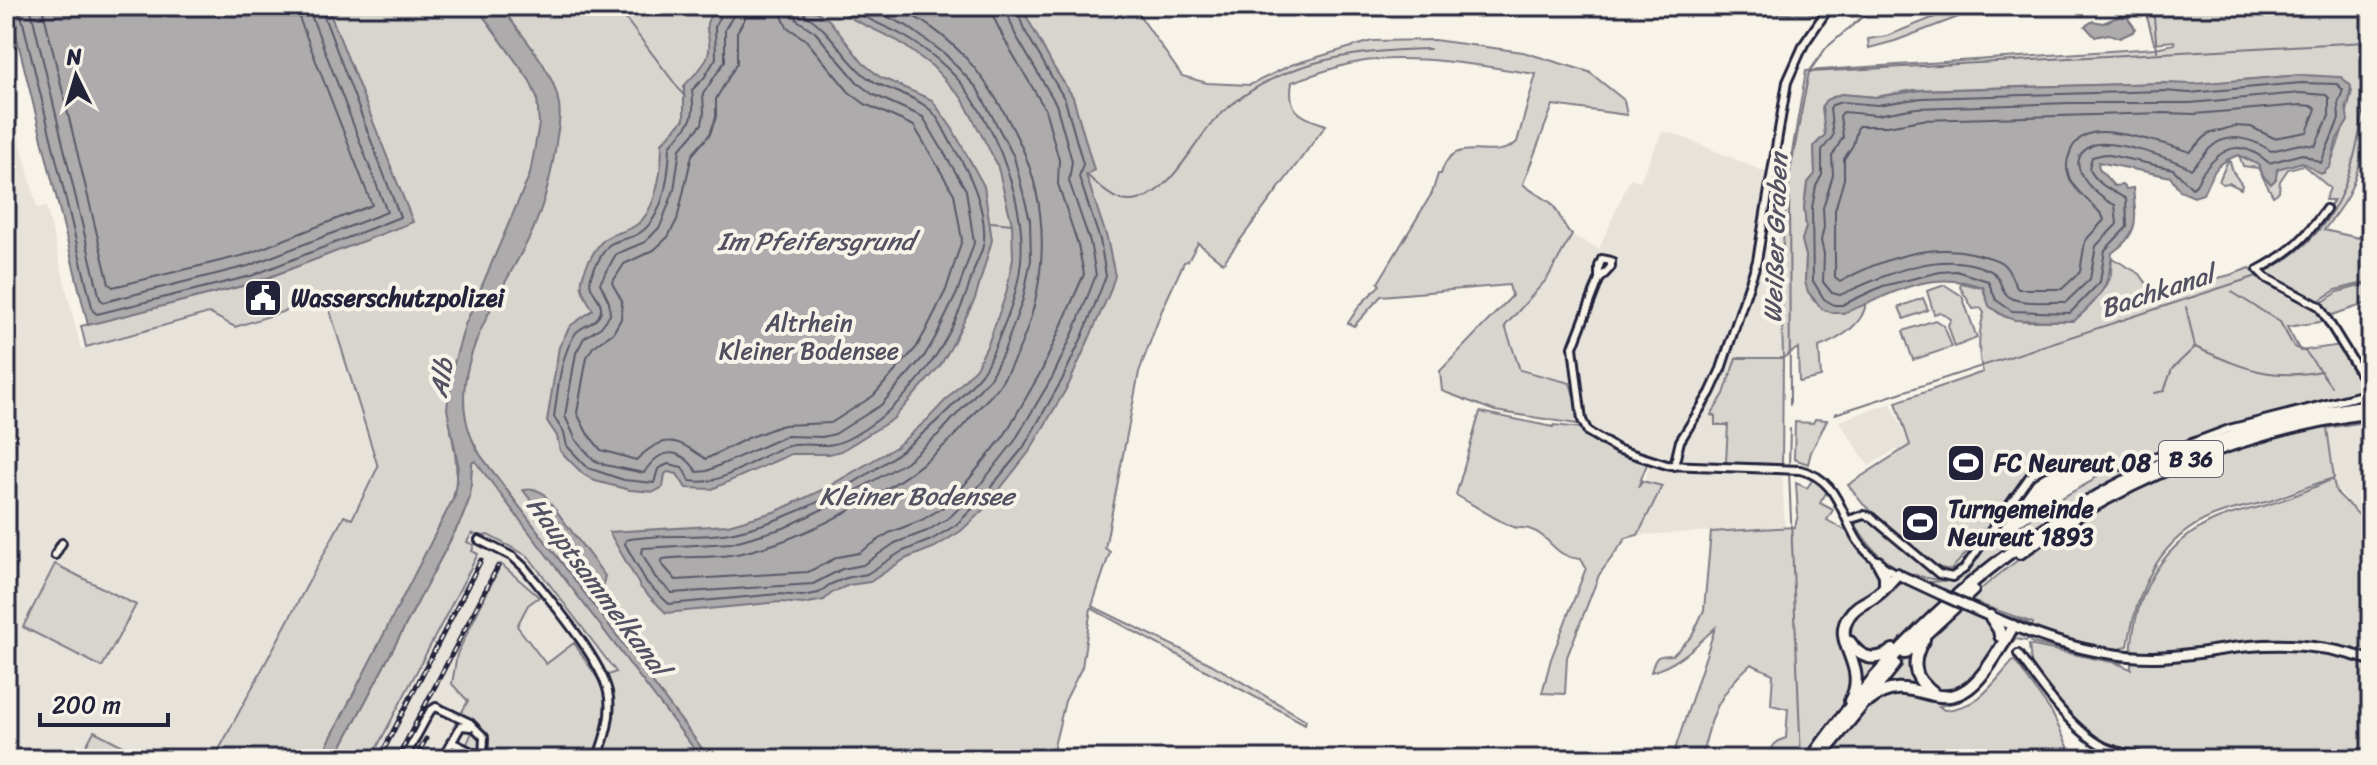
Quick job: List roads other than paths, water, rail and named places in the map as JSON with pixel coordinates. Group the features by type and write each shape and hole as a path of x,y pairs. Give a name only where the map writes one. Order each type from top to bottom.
{"highway":[{"name":"B 36","path":"1811,759 1911,637 1952,598 2013,549 2056,520 2112,488 2173,459 2222,441 2293,420 2371,405"},
{"name":"B 36","path":"1820,759 1845,719 1946,614 2028,547 2091,507 2186,461 2260,436 2371,412"},
{"path":"1878,562 1885,575 1885,587"},
{"name":"B 36","path":"1845,719 1857,681 1855,666 1844,640 1845,623 1854,609 1900,576"},
{"path":"1900,576 1886,595 1854,616 1849,638 1858,653 1873,658 1888,654 1911,637"},
{"name":"B 36","path":"1946,614 1924,639 1915,657 1918,679 1932,691 1952,694 1966,687 2010,625"},
{"path":"1990,616 2000,636"},
{"path":"1845,719 1872,698 1891,689 1909,688 1943,697 1966,691 1977,679 2010,625"}],"main road":[{"path":"1900,576 2010,625 2063,644 2126,655 2164,656 2281,645 2326,648 2371,660"}],"street":[{"path":"1674,466 1677,448 1714,386 1757,261 1787,82 1804,44 1830,6"},
{"path":"1848,520 1864,515 1871,517 1939,574 1952,577 1964,569 2030,476 2042,468 2055,464 2130,466 2242,425 2362,395 2366,389 2365,381 2319,306 2261,274 2306,238 2326,209"},
{"path":"1599,280 1573,347 1583,425 1592,436 1617,449 1674,466 1808,472 1827,483 1834,492 1859,542 1878,562 1900,576"},
{"path":"479,540 513,557 524,567 600,671 608,693 608,713 605,737 597,759"},
{"path":"55,555 62,543"},
{"path":"2018,654 2060,707 2095,740 2111,749 2148,759"},
{"path":"404,759 433,708 440,708 475,727 484,737 484,759 451,742"},
{"path":"442,759 461,726 475,727"}],"water":[{"path":"14,6 327,6 413,222 254,283 88,325 10,10"},
{"path":"476,6 500,6 527,40 551,78 560,117 551,172 538,218 490,312 467,369 464,398 468,427 481,456 710,759 702,759 475,461 472,463 470,497 462,518 335,759 320,759 455,495 458,464 447,409 452,370 465,325 530,174 539,124 537,98 530,81"},
{"name":"Im Pfeifersgrund","path":"721,6 786,6 816,11 829,20 863,63 880,77 932,100 952,128 984,186 992,240 975,299 951,347 940,366 893,419 841,451 791,454 712,489 686,488 677,474 668,472 663,487 654,492 630,490 595,481 583,474 560,451 557,436 547,421 559,347 570,326 593,310 584,294 582,282 595,251 605,239 639,223 652,204 660,173 662,143 684,119 684,86 706,60 709,48 707,25"},
{"name":"Kleiner Bodensee","path":"838,6 1021,6 1073,97 1094,170 1086,175 1107,238 1115,276 1069,384 1029,452 984,509 961,531 935,547 905,559 870,582 849,585 824,600 666,613 641,588 609,532 728,525 777,511 824,489 896,447 928,419 976,368 1006,294 1013,259 1012,224 997,164 962,98 932,66 898,41 852,19"},
{"path":"2120,16 2127,17 2135,28 2120,38 2109,34 2095,37 2085,26 2093,21 2103,23"},
{"path":"2301,75 2341,77 2351,86 2346,105 2348,121 2337,139 2330,167 2321,174 2302,162 2277,169 2276,179 2271,184 2263,176 2259,165 2239,155 2219,165 2203,194 2194,197 2180,191 2171,177 2098,162 2099,169 2114,186 2133,188 2134,225 2128,239 2112,253 2102,292 2074,321 2015,320 1989,306 1983,287 1962,282 1926,282 1910,286 1843,313 1822,309 1808,292 1802,240 1806,227 1804,207 1807,184 1815,174 1814,146 1825,135 1822,106 1826,100 1841,94 1876,97 1922,90 2194,84"},
{"path":"534,489 543,493 605,576 603,585 591,579 523,490"}],"waterway":[{"path":"616,6 685,97"},
{"name":"Weißer Graben","path":"1790,405 1789,177 1809,72 1826,48 1875,6"},
{"path":"2153,6 2157,51"},
{"path":"1809,72 2367,42"},
{"path":"1086,174 1116,198 1138,200 1161,187 1214,121 1236,101 1261,85 1314,63 1342,57 1430,49"},
{"name":"Bachkanal","path":"2265,272 2294,254 2316,234 2332,212 2352,162 2371,74"},
{"path":"991,222 1012,224"},
{"name":"Bachkanal","path":"1835,414 2260,275"},
{"path":"2232,292 2280,322 2294,347 2306,352 2331,386"},
{"path":"2186,307 2195,347 2241,366 2270,373 2321,371"},
{"path":"2154,393 2164,391 2172,369 2195,347"},
{"name":"Weißer Graben","path":"1789,466 1790,429"},
{"name":"Weißer Graben","path":"1789,472 1801,759"}],"railway":[{"path":"379,759 481,560"},
{"path":"397,759 498,566"},
{"path":"415,759 426,739"}],"place":[{"name":"Wasserschutzpolizei","path":"263,298"},
{"name":"FC Neureut 08","path":"1966,463"},
{"name":"Turngemeinde Neureut 1893","path":"1920,523"}],"park label":[{"name":"Altrhein Kleiner Bodensee","path":"809,337"}],"water label":[{"name":"Alb","path":"441,378"},
{"name":"Hauptsammelkanal","path":"598,586"}]}
